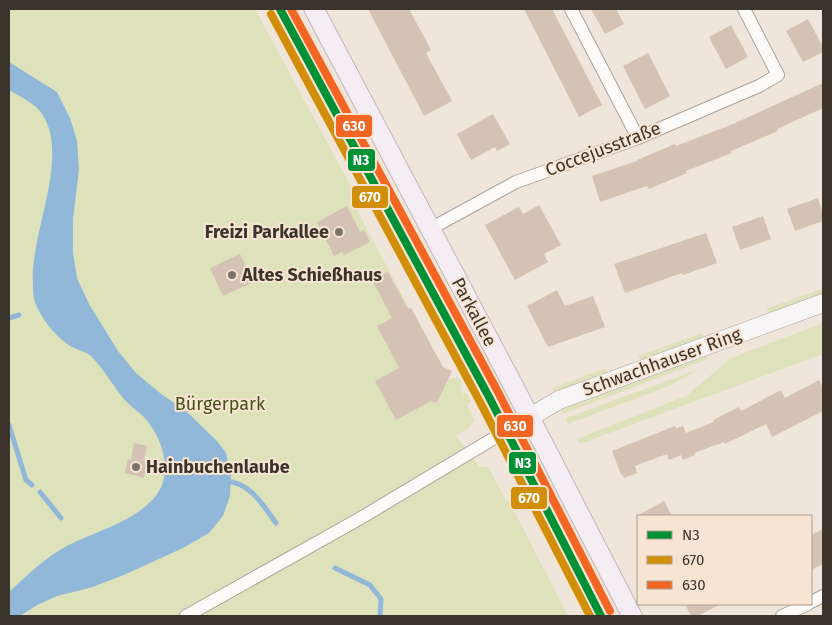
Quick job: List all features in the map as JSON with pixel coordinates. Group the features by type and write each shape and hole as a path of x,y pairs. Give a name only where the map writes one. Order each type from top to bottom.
{"main road":[{"name":"Parkallee","path":"280,9 371,175 601,616"},
{"name":"Parkallee","path":"314,9 632,616"},
{"name":"Schwachhauser Ring","path":"506,432 559,400 823,303"}],"street":[{"path":"571,9 638,138"},
{"name":"Coccejusstraße","path":"430,229 516,182 638,138 759,86 778,75 744,9"},
{"path":"186,616 366,516 506,432"},
{"path":"782,616 805,605"}],"green space":[{"name":"Bürgerpark","path":"9,9 255,9 355,194 350,197 443,372 446,371 450,380 458,376 462,384 460,386 463,394 467,393 471,402 467,404 474,420 469,428 456,436 480,467 488,467 512,507 568,616 9,616"},
{"path":"823,288 823,294 770,314 766,309"},
{"path":"823,323 823,354 580,444 577,439 686,396 731,358"},
{"path":"702,333 704,338 641,361 638,356"},
{"path":"702,356 707,356 708,359 563,414 561,410"},
{"path":"606,368 606,375 554,393 553,388"},
{"path":"699,369 669,386 568,424 566,418"}],"water":[{"path":"9,62 57,92 70,118 77,141 79,169 73,219 73,253 77,278 89,304 118,351 136,373 188,413 218,442 226,453 231,474 230,496 223,516 209,533 183,548 126,574 93,587 57,596 37,605 20,616 9,616 9,592 36,568 65,547 119,523 145,507 155,497 162,485 165,467 162,448 149,423 123,398 91,356 70,346 58,337 44,319 34,299 33,265 51,174 52,152 50,131 39,110 9,90"}],"building":[{"path":"368,9 409,9 431,50 426,53 452,101 424,116"},
{"path":"524,9 552,9 602,105 579,117"},
{"path":"591,9 616,9 624,24 605,34"},
{"path":"808,19 823,47 823,52 803,62 786,31"},
{"path":"731,25 748,57 726,69 709,37"},
{"path":"648,53 670,96 645,109 623,66"},
{"path":"823,83 823,108 777,129 778,131 731,151 732,153 686,171 687,173 649,189 647,186 600,202 592,176 733,124"},
{"path":"493,114 510,144 497,151 495,147 471,160 457,134"},
{"path":"818,198 823,221 795,231 787,209"},
{"path":"539,205 561,245 544,254 548,262 515,280 485,225 519,207 523,214"},
{"path":"347,206 360,232 364,230 370,242 344,255 342,252 334,256 317,222"},
{"path":"763,216 771,239 740,250 732,227"},
{"path":"706,233 717,263 625,293 614,264"},
{"name":"Altes Schießhaus","path":"240,254 254,282 223,296 210,268"},
{"path":"388,272 408,309 411,308 443,367 452,371 437,403 431,401 396,420 375,381 399,368 377,326 392,318 372,280"},
{"path":"557,290 565,306 593,296 605,327 548,347 527,306"},
{"path":"819,380 823,388 823,411 772,437 766,424 725,444 724,442 694,453 695,455 683,460 681,455 669,460 667,454 635,466 637,473 624,478 620,472 612,451 675,426 676,428 683,426 686,433 714,422 713,420 739,407 741,411 781,390 785,398"},
{"name":"Hainbuchenlaube","path":"134,443 147,446 144,461 147,462 144,478 125,473 128,459 131,460"},
{"path":"664,501 671,515 639,515"},
{"path":"823,529 823,564 812,570 812,534"},
{"path":"686,605 719,605 698,616 691,616"}],"waterway":[{"path":"9,318 19,315"},
{"path":"9,425 26,480 32,485"},
{"path":"225,481 234,482 249,490 261,502 276,523"},
{"path":"40,492 61,518"},
{"path":"335,568 370,585 381,599 380,616"}],"transit line":[{"name":"N3","path":"280,9 489,397 601,616"},
{"name":"630","path":"291,9 498,392 610,611"},
{"name":"670","path":"271,14 480,402 590,616"}],"place":[{"name":"Freizi Parkallee","path":"339,232"},
{"name":"Altes Schießhaus","path":"232,275"},
{"name":"Hainbuchenlaube","path":"136,467"}]}
